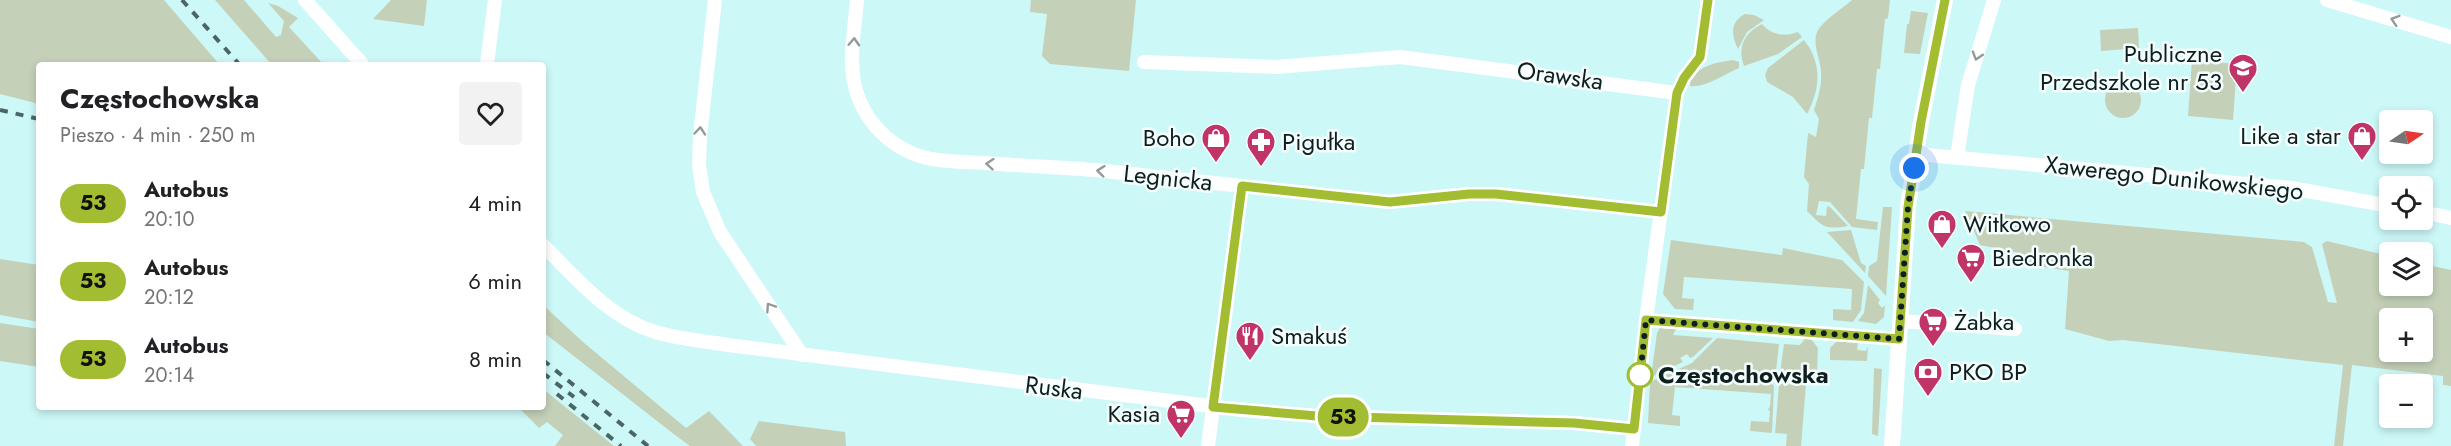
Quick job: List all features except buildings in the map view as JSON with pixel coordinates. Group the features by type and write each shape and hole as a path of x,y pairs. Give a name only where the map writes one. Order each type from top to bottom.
{"street":[{"path":"305,0 360,62"},
{"path":"487,62 495,0"},
{"path":"716,0 699,143 703,192 725,240 802,355"},
{"name":"Legnicka","path":"857,0 853,68 855,84 865,112 880,132 902,148 925,157 1095,170 1390,202 1469,194 1496,194 1661,212"},
{"path":"1632,446 1646,320 1677,93 1684,78 1700,57 1708,0"},
{"path":"1892,446 1908,207 1945,0"},
{"path":"1957,157 1968,86 1994,0"},
{"path":"2327,0 2451,37"},
{"name":"Orawska","path":"1144,62 1276,67 1387,56 1442,61 1677,93"},
{"name":"Xawerego Dunikowskiego","path":"1916,154 2291,188 2379,204"},
{"path":"1208,446 1242,186"},
{"path":"2433,214 2451,218"},
{"name":"Ruska","path":"546,248 618,315 644,328 666,335 802,355 1213,407 1329,417 1574,423 1634,429"},
{"path":"1646,320 1899,339"},
{"path":"1900,321 2015,329"}],"green space":[{"path":"0,0 164,0 217,62 36,62 36,103 0,94"},
{"path":"215,0 244,0 276,37 281,35 284,21 268,3 278,6 298,18 289,27 321,62 269,62"},
{"path":"391,0 427,0 424,26 373,19"},
{"path":"1031,0 1136,0 1129,71 1050,64 1042,56 1047,14 1030,12"},
{"path":"1852,0 1890,0 1888,18 1885,19 1880,69 1877,69 1872,118 1869,118 1864,169 1861,169 1856,219 1878,222 1877,230 1852,227 1830,202 1819,201 1816,215 1826,216 1827,206 1830,207 1848,226 1834,228 1825,226 1807,211 1809,184 1804,177 1808,133 1816,137 1819,119 1814,110 1821,78 1816,47 1817,32 1824,23"},
{"path":"1911,11 1928,13 1920,54 1904,53 1907,24 1909,24"},
{"path":"1745,14 1764,20 1747,32 1738,49 1733,29 1740,17"},
{"path":"1762,24 1774,33 1783,35 1798,32 1802,37 1778,54 1744,66 1741,53 1744,42 1751,32"},
{"path":"2138,28 2139,48 2101,51 2100,30"},
{"path":"1804,40 1814,58 1818,77 1815,95 1807,114 1793,97 1767,82 1765,75 1768,68"},
{"path":"1733,60 1739,62 1739,68 1709,83 1690,86 1691,80 1700,70 1713,64"},
{"path":"2192,60 2237,64 2233,120 2188,116"},
{"path":"2123,82 2136,87 2141,100 2136,113 2123,118 2110,113 2105,100 2110,87"},
{"path":"1883,207 1892,207 1886,296 1868,276 1869,266 1877,261"},
{"path":"1965,211 2304,242 2312,247 2328,302 2337,303 2322,244 2327,241 2379,254 2379,296 2433,296 2433,266 2451,270 2451,386 2443,385 2443,376 2352,365 2343,446 2334,446 2343,365 2123,340 2109,341 2065,329 2069,271 2023,264 2015,252 1980,245"},
{"path":"1851,230 1861,263 1866,266 1865,273 1827,232"},
{"path":"1671,240 1782,255 1783,248 1842,260 1864,282 1861,310 1853,322 1833,320 1833,309 1851,310 1852,289 1684,277 1682,298 1694,299 1693,310 1675,309 1663,294"},
{"path":"0,259 36,265 36,321 0,315"},
{"path":"1868,285 1880,300 1878,303 1882,308 1885,305 1884,317 1876,324 1858,321 1864,313"},
{"path":"546,308 583,342 686,428 709,411 743,446 690,446 546,334"},
{"path":"0,323 36,329 36,367 0,361"},
{"path":"1661,326 1676,329 1673,335 1713,338 1693,357 1690,358 1687,354 1680,358 1683,362 1651,377 1657,333"},
{"path":"1808,335 1818,348 1817,376 1801,381 1779,380 1784,344 1800,345"},
{"path":"1717,338 1779,344 1775,380 1738,376 1737,380 1774,386 1772,433 1750,431 1751,421 1769,422 1770,411 1768,410 1771,394 1675,387 1672,415 1680,416 1680,426 1648,423 1650,382 1692,363"},
{"path":"1858,340 1857,350 1866,351 1868,346 1867,361 1830,360 1830,348 1837,341"},
{"path":"1874,368 1882,369 1878,436 1872,434"},
{"path":"1779,384 1806,385 1801,446 1786,446 1787,434 1775,433"},
{"path":"546,391 614,446 555,446 563,435 547,422 539,428 521,410 546,410"},
{"path":"759,421 845,432 846,446 756,446 750,439"}],"railway":[{"path":"182,0 237,62"},
{"path":"0,110 36,118"},
{"path":"546,362 648,446"},
{"path":"546,375 574,397"},
{"path":"557,394 621,446"}],"bus line":[{"name":"53","path":"1708,0 1700,57 1680,84 1677,93 1661,212 1513,195 1469,194 1390,202 1242,186 1213,407 1317,416 1574,423 1634,429 1646,320 1899,339 1908,207 1921,122 1945,0"}],"place":[{"name":"Publiczne Przedszkole nr 53","path":"2243,94"},
{"name":"Like a star","path":"2362,162"},
{"name":"Boho","path":"1216,164"},
{"name":"Pigułka","path":"1261,168"},
{"name":"Witkowo","path":"1942,250"},
{"name":"Biedronka","path":"1971,284"},
{"name":"Żabka","path":"1933,348"},
{"name":"Smakuś","path":"1250,362"},
{"name":"Częstochowska","path":"1640,375"},
{"name":"PKO BP","path":"1928,398"},
{"name":"Kasia","path":"1181,440"}],"route":[{"path":"1640,375 1640,377 1646,320 1899,339 1908,207 1914,168"}]}
